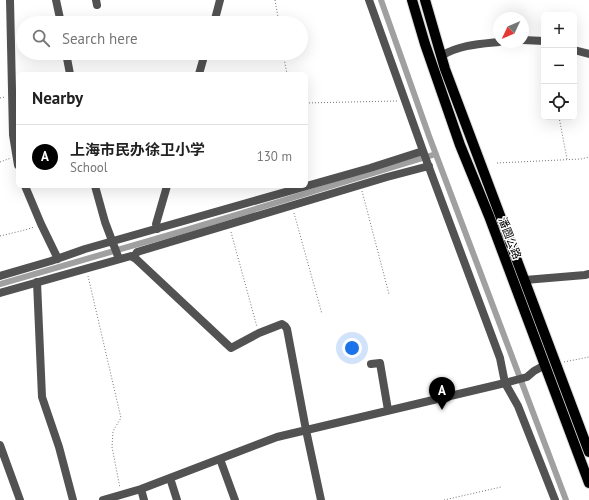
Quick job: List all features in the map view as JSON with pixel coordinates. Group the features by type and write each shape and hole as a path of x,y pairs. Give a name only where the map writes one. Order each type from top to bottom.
{"main road":[{"name":"潘圆公路","path":"412,0 425,44 460,145 489,216 589,483"},
{"name":"潘圆公路","path":"425,0 441,56 589,452"}],"street":[{"path":"10,0 11,96 13,135 16,156"},
{"path":"56,0 59,16"},
{"path":"216,16 220,0"},
{"path":"370,0 428,164 500,358 507,382 555,500"},
{"path":"529,40 541,41"},
{"path":"441,56 450,50 469,45 493,43"},
{"path":"577,51 589,54"},
{"path":"67,60 70,72"},
{"path":"200,72 203,60"},
{"path":"308,186 424,152"},
{"path":"134,257 137,252 428,164"},
{"path":"26,188 58,259"},
{"path":"96,188 105,222 118,258"},
{"path":"157,229 156,224 166,188"},
{"path":"0,276 300,188"},
{"path":"0,293 118,258 130,256 134,257 231,348 259,333 282,324 287,329 321,500"},
{"path":"525,280 589,274"},
{"path":"37,282 42,397 59,447 74,500"},
{"path":"371,364 380,363 388,410"},
{"path":"103,500 141,489 277,437 527,377 534,371 545,366"},
{"path":"0,445 20,500"},
{"path":"220,459 234,500"},
{"path":"170,478 177,500"},
{"path":"141,489 144,500"}],"path":[{"path":"275,0 277,16"},
{"path":"284,60 286,72"},
{"path":"308,103 406,101"},
{"path":"560,120 567,160"},
{"path":"0,162 16,156"},
{"path":"497,163 567,160 589,157"},
{"path":"360,185 389,294"},
{"path":"292,206 322,314"},
{"path":"0,236 25,230 41,224"},
{"path":"229,225 259,333"},
{"path":"86,268 121,418 113,431 112,447 122,495"},
{"path":"556,365 567,361 589,357"},
{"path":"444,500 501,487"}],"waterway":[{"path":"381,0 429,136 566,500"},
{"path":"0,284 183,231 436,154"}],"place":[{"name":"上海市民办徐卫小学","path":"442,410"}]}
